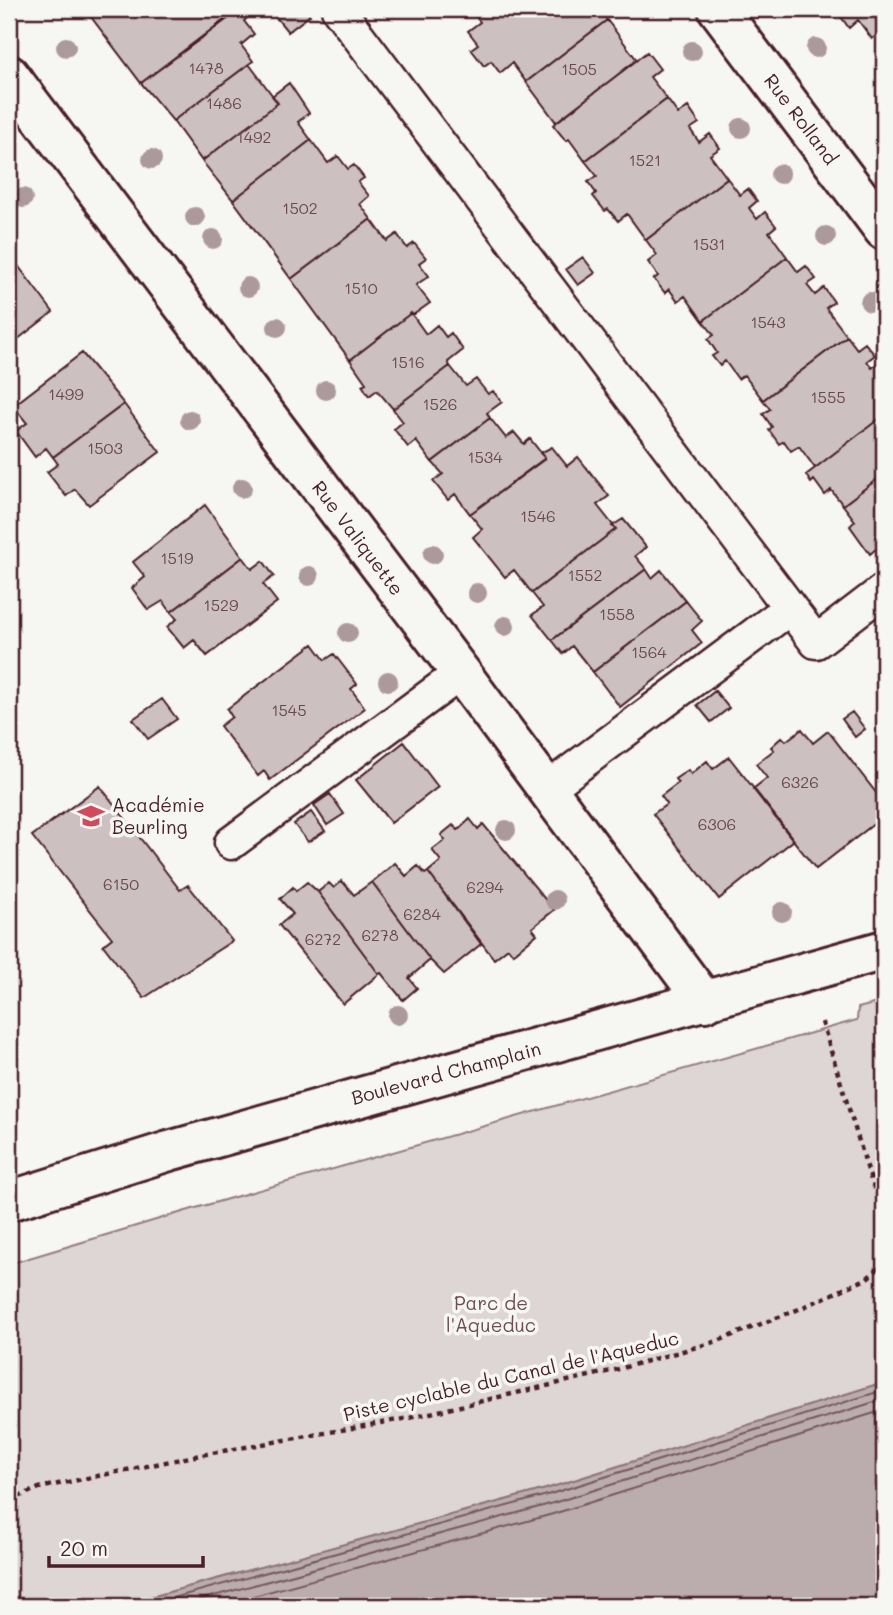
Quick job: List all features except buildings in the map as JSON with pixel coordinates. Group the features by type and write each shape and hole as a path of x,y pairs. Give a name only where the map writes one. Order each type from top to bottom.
{"street":[{"name":"Rue Rolland","path":"718,9 884,230"},
{"name":"Rue Valiquette","path":"9,75 461,673 705,1002"},
{"name":"Boulevard Champlain","path":"9,1201 169,1151 884,950"}],"lane":[{"path":"338,9 817,642 884,590"},
{"path":"547,789 790,608"},
{"path":"231,843 461,673"}],"path":[{"path":"822,1022 871,1180 884,1212"},
{"name":"Piste cyclable du Canal de l'Aqueduc","path":"9,1501 39,1488 195,1455 410,1418 615,1370 718,1341 866,1279 884,1264"}],"green space":[{"name":"Parc de l'Aqueduc","path":"884,1001 884,1382 546,1489 118,1606 9,1606 9,1264 196,1208 857,1020 858,1008"}],"water":[{"path":"884,1382 884,1606 118,1606 546,1489"}],"place":[{"name":"Académie Beurling","path":"91,816"}]}
